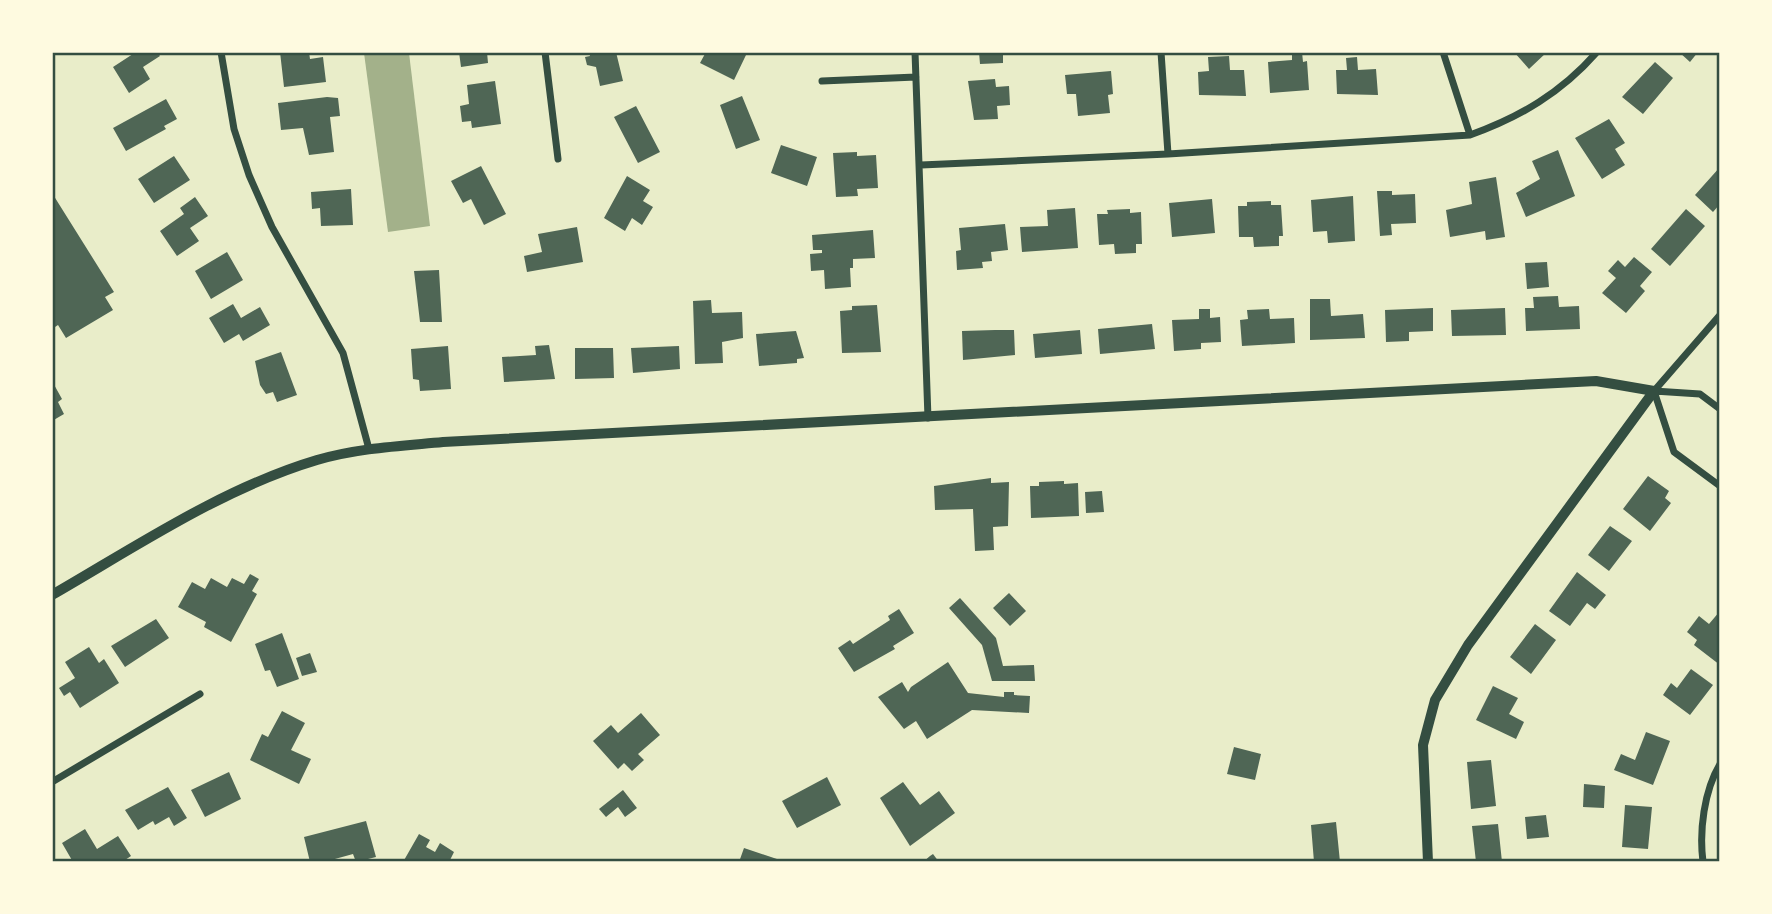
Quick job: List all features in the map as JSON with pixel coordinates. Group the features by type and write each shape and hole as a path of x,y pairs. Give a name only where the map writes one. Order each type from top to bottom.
{"street":[{"path":"221,52 234,129 248,175 272,227 343,354 369,449"},
{"path":"545,52 558,159"},
{"path":"915,52 928,418"},
{"path":"1161,52 1168,154"},
{"path":"1443,52 1470,135"},
{"path":"921,165 1168,154 1470,135 1510,121 1546,100 1597,52"},
{"path":"822,81 916,77"},
{"path":"1428,862 1423,745 1435,700 1468,645 1654,391 1720,315"},
{"path":"52,595 225,497 262,480 320,460 369,449 443,442 1596,381 1654,391 1700,394 1720,409"},
{"path":"1654,391 1674,452 1720,486"},
{"path":"52,782 201,694"},
{"path":"1703,862 1705,811 1711,779 1720,764"}],"shaded area":[{"path":"364,53 409,53 430,226 388,232"}],"building":[{"path":"136,52 157,52 160,56 143,67 150,79 129,93 113,67"},
{"path":"280,52 309,52 310,59 323,57 326,82 284,87"},
{"path":"459,52 487,52 488,63 461,67"},
{"path":"589,52 616,52 623,81 600,86 596,67 587,65 585,57 590,56"},
{"path":"706,52 741,52 746,55 734,80 700,63"},
{"path":"979,52 1003,52 1003,63 980,64"},
{"path":"1292,52 1302,52 1303,62 1307,61 1309,90 1270,93 1268,62 1292,60"},
{"path":"1514,52 1547,52 1529,69"},
{"path":"1679,52 1698,52 1690,62"},
{"path":"1229,56 1230,70 1244,70 1246,96 1199,95 1198,72 1209,71 1208,57"},
{"path":"1357,57 1358,70 1376,69 1378,95 1337,94 1336,70 1347,70 1346,58"},
{"path":"1655,62 1673,78 1643,114 1622,97"},
{"path":"1111,71 1113,94 1108,95 1110,113 1078,116 1076,94 1067,94 1065,75"},
{"path":"995,79 996,87 1009,86 1010,105 997,106 998,119 974,120 968,81"},
{"path":"495,81 501,124 472,128 471,121 462,122 460,106 469,104 467,85"},
{"path":"742,96 760,140 736,149 720,105"},
{"path":"338,98 340,116 330,117 334,152 309,155 303,128 281,130 278,103"},
{"path":"166,99 177,119 164,126 166,129 126,151 113,128"},
{"path":"636,106 660,152 638,163 614,117"},
{"path":"1609,119 1625,143 1615,149 1625,165 1602,179 1575,138"},
{"path":"781,145 817,157 807,186 771,173"},
{"path":"1558,150 1575,196 1526,217 1516,193 1540,179 1532,161"},
{"path":"857,152 857,156 876,155 878,188 857,189 858,196 836,197 833,153"},
{"path":"174,156 190,180 154,203 138,179"},
{"path":"481,166 506,214 484,225 471,199 463,203 451,181"},
{"path":"1720,167 1720,204 1713,212 1695,195"},
{"path":"627,176 650,190 643,201 653,207 642,225 632,218 625,231 604,218"},
{"path":"1496,177 1505,237 1486,240 1485,231 1450,237 1446,210 1472,204 1469,182"},
{"path":"351,189 353,225 321,226 320,208 312,209 311,192"},
{"path":"1377,191 1392,191 1392,195 1415,194 1416,223 1391,224 1392,235 1380,236"},
{"path":"52,193 114,292 105,297 113,310 66,338 58,325 52,329"},
{"path":"1353,196 1355,241 1328,243 1327,231 1313,232 1311,200"},
{"path":"195,197 208,216 190,228 199,241 177,256 160,231 184,214 180,208"},
{"path":"1212,199 1215,233 1172,237 1169,203"},
{"path":"1271,201 1271,205 1281,205 1283,236 1279,236 1279,246 1254,247 1253,237 1239,237 1238,206 1247,206 1247,202"},
{"path":"1075,208 1078,248 1022,252 1020,227 1048,226 1047,210"},
{"path":"1130,209 1130,213 1141,212 1142,244 1136,244 1136,253 1115,254 1114,244 1099,245 1097,214 1108,214 1107,210"},
{"path":"1686,209 1705,226 1670,266 1651,249"},
{"path":"1005,224 1008,250 991,252 992,261 982,262 983,268 957,270 956,251 961,250 959,228"},
{"path":"577,227 583,262 527,272 524,256 542,252 538,234"},
{"path":"873,230 875,258 853,259 853,268 850,268 851,287 825,289 824,270 811,271 810,254 822,253 822,250 813,250 812,235"},
{"path":"227,252 243,280 211,299 195,271"},
{"path":"1634,257 1652,272 1640,286 1645,291 1626,313 1602,293 1616,278 1608,271 1618,260 1625,267"},
{"path":"1547,262 1549,287 1527,289 1525,263"},
{"path":"439,270 442,322 420,322 414,271"},
{"path":"1558,296 1559,307 1579,306 1580,329 1526,331 1525,308 1534,308 1533,297"},
{"path":"1310,299 1330,299 1331,316 1363,314 1365,338 1310,340"},
{"path":"711,300 712,313 742,312 743,338 722,342 723,363 695,364 693,301"},
{"path":"233,304 241,318 260,307 270,325 243,341 239,334 224,343 209,318"},
{"path":"877,305 881,352 842,353 840,311 852,310 852,306"},
{"path":"1433,308 1433,331 1409,332 1409,341 1386,342 1385,310"},
{"path":"1505,308 1506,335 1452,336 1451,310"},
{"path":"1199,309 1210,309 1210,318 1220,317 1221,342 1201,343 1201,349 1174,351 1172,320 1199,319"},
{"path":"1269,309 1270,319 1294,318 1295,343 1242,346 1240,320 1248,319 1247,310"},
{"path":"1152,324 1155,349 1100,354 1098,329"},
{"path":"1014,330 1015,355 963,360 962,331"},
{"path":"1080,330 1082,354 1035,358 1033,334"},
{"path":"796,331 804,358 797,359 797,363 759,366 756,334"},
{"path":"549,345 555,379 504,382 502,357 536,355 535,346"},
{"path":"448,346 451,389 420,391 419,380 413,379 411,349"},
{"path":"679,346 680,369 633,373 631,348"},
{"path":"575,348 613,348 614,378 575,379"},
{"path":"281,352 297,395 277,402 273,392 266,394 260,385 255,361"},
{"path":"52,381 62,399 58,402 64,414 52,421"},
{"path":"1648,476 1669,491 1665,498 1671,503 1650,531 1623,509"},
{"path":"991,478 991,483 1009,482 1008,526 993,527 994,550 975,551 973,509 935,510 934,486"},
{"path":"1064,481 1064,484 1078,483 1079,516 1031,518 1030,486 1039,486 1039,482"},
{"path":"1102,491 1104,512 1086,513 1085,492"},
{"path":"1610,526 1632,541 1609,571 1588,555"},
{"path":"1577,572 1606,595 1595,609 1587,603 1570,626 1549,611"},
{"path":"250,574 259,579 252,591 257,594 231,642 204,627 206,622 178,607 192,582 205,589 211,578 227,587 232,578 244,584"},
{"path":"1009,593 1026,611 1010,626 993,608"},
{"path":"960,598 996,638 1003,666 1034,665 1035,681 992,681 982,645 949,608"},
{"path":"899,609 914,633 893,646 895,649 854,672 838,648 850,640 853,644 890,620 888,616"},
{"path":"1720,611 1720,665 1694,645 1697,640 1687,632 1699,616 1709,624"},
{"path":"156,619 169,638 125,667 111,646"},
{"path":"1535,624 1556,640 1531,674 1510,657"},
{"path":"282,633 299,679 277,687 270,670 265,671 255,644"},
{"path":"89,647 99,663 104,659 119,683 80,708 70,692 64,696 59,688 75,678 65,662"},
{"path":"310,653 317,672 302,676 296,658"},
{"path":"948,662 968,693 1004,697 1004,692 1014,692 1014,695 1030,696 1029,713 972,710 927,739 916,721 904,729 878,697 902,682 908,692 911,687"},
{"path":"1691,669 1713,685 1690,715 1663,695 1671,683 1677,688"},
{"path":"1493,686 1518,698 1509,714 1524,722 1516,739 1476,720"},
{"path":"282,711 305,723 291,750 311,759 299,784 250,760 262,734 268,737"},
{"path":"641,713 660,735 638,754 644,760 632,771 624,763 618,769 593,741 611,725 618,733"},
{"path":"1646,732 1670,741 1653,785 1614,770 1621,754 1635,760"},
{"path":"1234,747 1261,754 1255,780 1227,774"},
{"path":"1491,760 1496,806 1471,809 1467,762"},
{"path":"229,772 241,799 205,817 191,790"},
{"path":"827,777 841,805 797,828 782,801"},
{"path":"903,782 920,805 939,791 955,813 910,846 880,798"},
{"path":"1584,784 1605,786 1604,808 1583,807"},
{"path":"168,787 187,818 174,826 169,817 155,825 153,821 138,830 125,810"},
{"path":"623,790 637,808 625,817 618,807 606,817 599,809"},
{"path":"1625,805 1652,807 1648,849 1622,847"},
{"path":"1546,815 1549,837 1527,839 1525,817"},
{"path":"366,821 376,857 356,862 353,854 324,862 310,862 304,837"},
{"path":"1336,822 1340,862 1314,862 1311,825"},
{"path":"1498,824 1502,862 1476,862 1472,826"},
{"path":"85,829 97,849 118,836 131,856 122,862 73,862 62,843"},
{"path":"419,834 430,840 426,847 435,852 440,843 454,852 449,862 403,862"},
{"path":"744,848 777,859 776,862 739,862"},
{"path":"933,854 939,862 923,862 930,856"}]}
